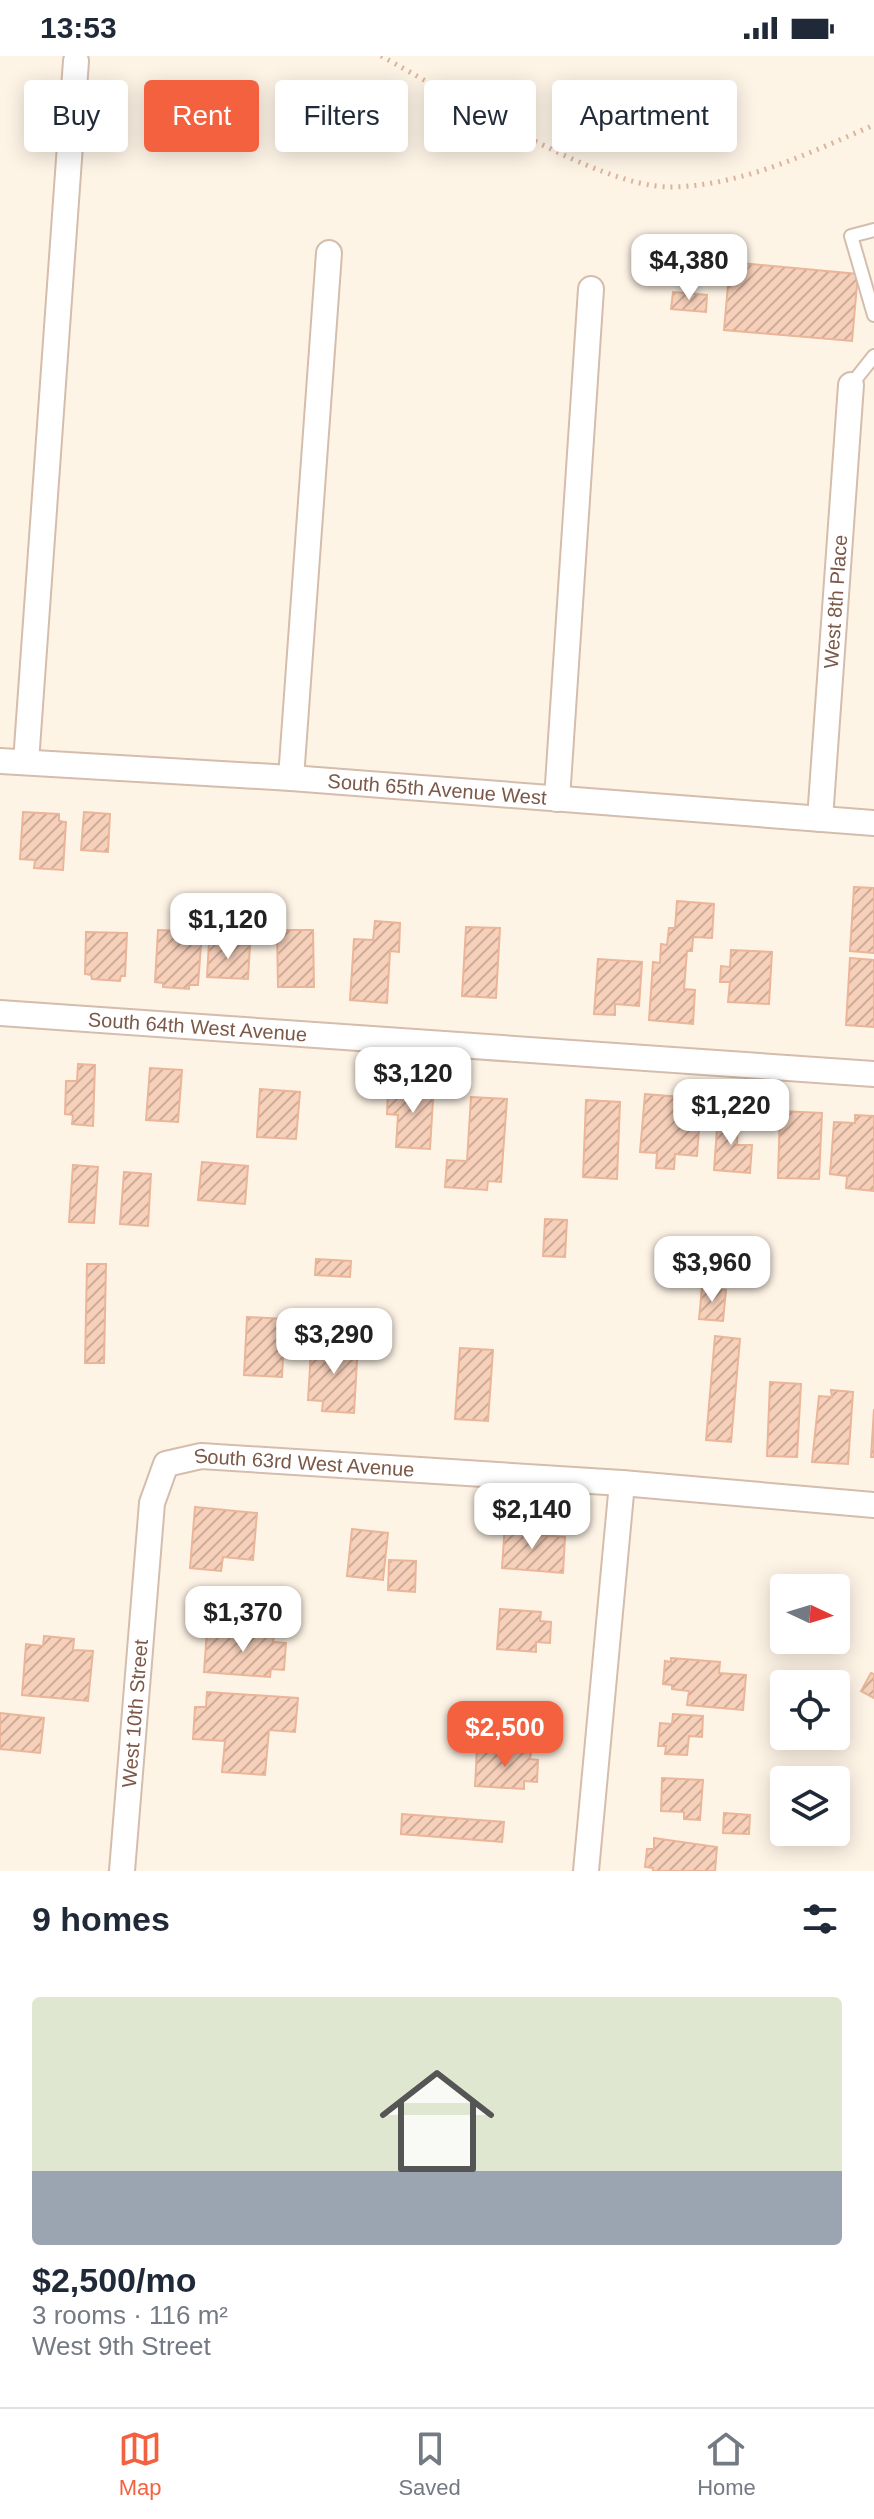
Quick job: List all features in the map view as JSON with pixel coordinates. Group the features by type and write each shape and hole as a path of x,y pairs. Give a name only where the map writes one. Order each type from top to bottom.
{"street":[{"path":"26,762 76,61"},
{"path":"291,778 329,253"},
{"path":"557,799 591,289"},
{"name":"West 8th Place","path":"820,819 851,385"},
{"name":"South 65th Avenue West","path":"0,761 291,778 874,823"},
{"name":"South 64th West Avenue","path":"0,1013 874,1074"},
{"name":"South 63rd West Avenue","path":"166,1464 201,1456 622,1483 874,1505"},
{"name":"West 10th Street","path":"122,1871 152,1503 166,1464"},
{"path":"586,1871 622,1483"}],"lane":[{"path":"874,230 851,236 874,315"},
{"path":"851,385 874,356"}],"path":[{"path":"381,56 581,163 628,180 669,187 739,178 812,153 874,125"}],"building":[{"path":"730,262 858,274 852,341 724,330"},
{"path":"673,292 707,295 706,312 671,309"},
{"path":"23,812 59,814 59,821 66,822 63,870 34,868 35,860 20,859"},
{"path":"84,812 110,814 108,852 81,850"},
{"path":"854,887 874,888 874,953 850,951"},
{"path":"677,901 714,904 712,938 693,937 692,951 687,951 684,989 695,990 693,1024 649,1020 653,962 660,963 661,944 667,945 669,928 675,928"},
{"path":"375,921 400,923 399,952 390,951 387,1003 350,1000 354,939 373,940"},
{"path":"466,927 500,928 496,998 462,996"},
{"path":"158,930 202,932 198,985 189,985 189,989 163,987 163,983 155,982"},
{"path":"277,930 313,930 314,987 278,987"},
{"path":"86,932 127,933 125,976 121,976 120,981 92,979 91,975 85,974"},
{"path":"209,942 250,945 248,979 207,977"},
{"path":"731,950 772,952 769,1004 728,1002 730,982 720,982 721,966 730,967"},
{"path":"850,958 874,960 874,1027 846,1025"},
{"path":"598,959 642,962 639,1006 615,1004 615,1015 594,1014"},
{"path":"78,1064 95,1065 93,1126 72,1124 73,1115 65,1114 66,1081 77,1081"},
{"path":"150,1068 182,1070 178,1122 146,1120"},
{"path":"414,1081 434,1083 430,1149 396,1147 398,1115 387,1114 388,1089 413,1091"},
{"path":"260,1089 300,1092 296,1139 257,1137"},
{"path":"645,1094 681,1097 680,1114 700,1115 697,1156 675,1154 674,1169 656,1168 657,1153 640,1152"},
{"path":"471,1097 507,1099 501,1182 488,1181 487,1190 445,1187 447,1160 467,1161"},
{"path":"586,1100 620,1102 617,1179 583,1177"},
{"path":"780,1111 822,1113 819,1179 778,1178"},
{"path":"718,1115 738,1116 737,1145 752,1145 750,1173 714,1170"},
{"path":"855,1115 874,1116 874,1191 846,1188 847,1176 830,1174 834,1122 855,1123"},
{"path":"202,1162 248,1166 245,1204 198,1200"},
{"path":"73,1165 98,1167 94,1223 69,1222"},
{"path":"124,1172 151,1174 148,1226 120,1224"},
{"path":"545,1219 567,1220 565,1257 543,1256"},
{"path":"316,1259 351,1261 350,1277 315,1275"},
{"path":"87,1264 106,1264 104,1363 85,1363"},
{"path":"702,1288 726,1290 723,1321 699,1319"},
{"path":"247,1317 285,1319 282,1377 244,1375"},
{"path":"715,1336 740,1339 731,1442 706,1440"},
{"path":"323,1341 358,1343 354,1413 322,1411 323,1401 308,1400 311,1351 322,1351"},
{"path":"460,1348 493,1350 488,1421 455,1419"},
{"path":"770,1382 801,1384 797,1457 767,1456"},
{"path":"831,1390 853,1392 848,1464 812,1462 819,1396 832,1397"},
{"path":"874,1409 874,1457 871,1457"},
{"path":"195,1507 257,1513 253,1560 223,1557 221,1571 190,1568"},
{"path":"505,1523 527,1525 527,1534 565,1537 563,1573 502,1568"},
{"path":"352,1529 388,1533 383,1580 347,1576"},
{"path":"389,1560 416,1561 415,1592 388,1590"},
{"path":"500,1609 541,1612 540,1621 551,1622 550,1643 536,1642 536,1652 497,1649"},
{"path":"207,1631 274,1636 273,1642 286,1643 284,1670 271,1669 270,1677 204,1672"},
{"path":"44,1636 74,1639 73,1650 93,1651 88,1701 22,1695 26,1644 43,1646"},
{"path":"671,1658 720,1662 719,1673 746,1675 743,1710 687,1705 689,1691 672,1689 672,1685 663,1684 665,1661 671,1662"},
{"path":"871,1673 874,1674 874,1698 861,1691"},
{"path":"207,1692 298,1698 295,1732 269,1730 265,1775 222,1772 225,1741 193,1739 195,1707 206,1707"},
{"path":"0,1713 44,1718 40,1753 0,1749"},
{"path":"673,1714 703,1716 702,1737 689,1736 687,1755 665,1754 666,1746 658,1746 660,1723 672,1724"},
{"path":"477,1748 531,1752 530,1759 538,1760 537,1782 524,1781 524,1789 475,1786"},
{"path":"662,1778 703,1780 700,1820 684,1819 684,1812 661,1811"},
{"path":"724,1813 750,1815 749,1834 723,1833"},
{"path":"402,1814 504,1822 502,1842 401,1834"},
{"path":"654,1838 717,1847 715,1871 653,1871 653,1868 645,1867 647,1849 654,1849"}]}
